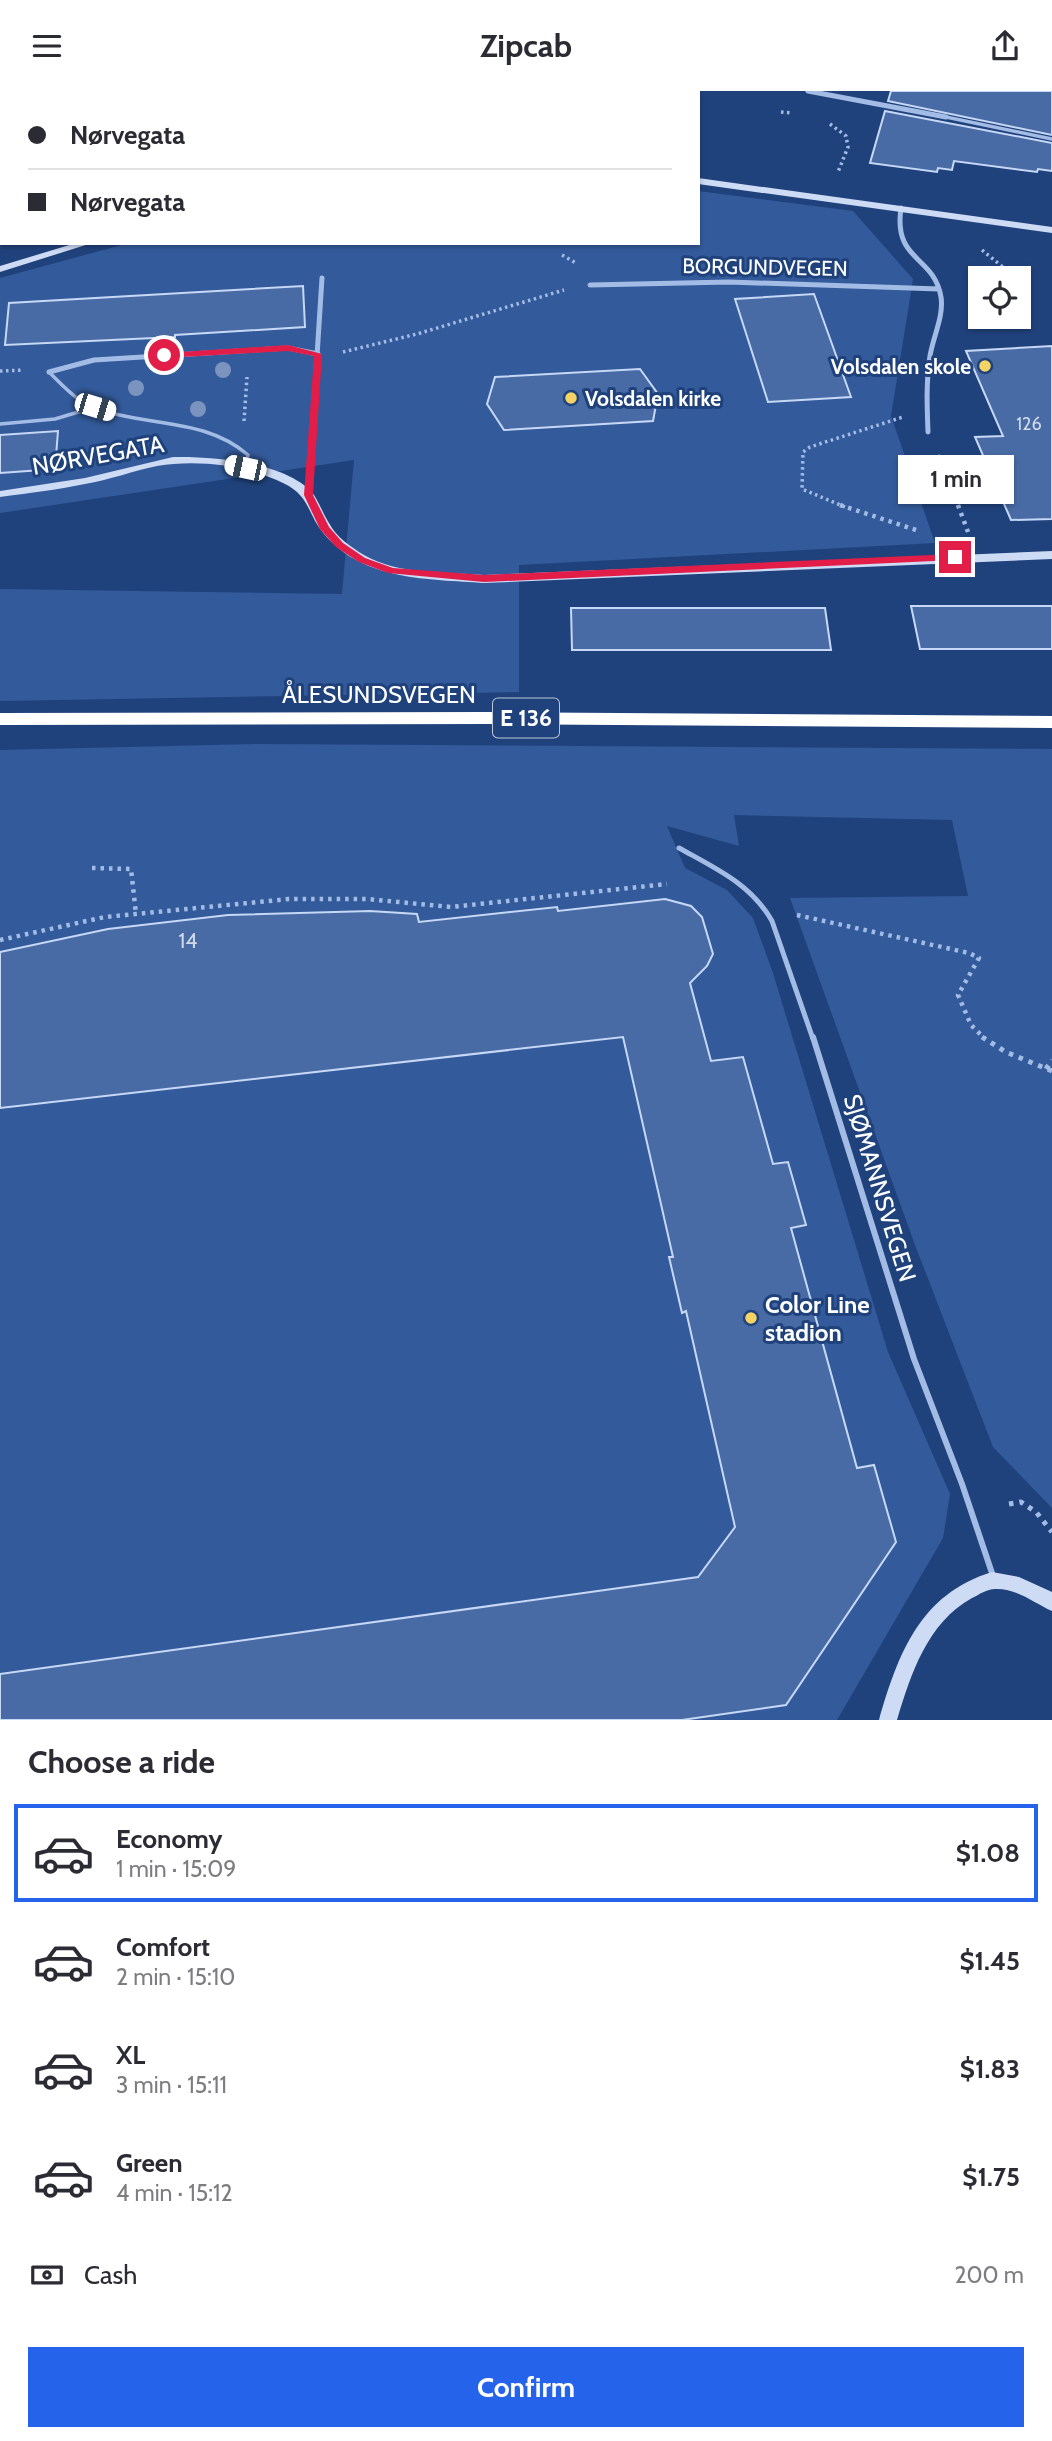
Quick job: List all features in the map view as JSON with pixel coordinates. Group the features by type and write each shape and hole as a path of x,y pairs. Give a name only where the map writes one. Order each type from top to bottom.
{"highway":[{"name":"ÅLESUNDSVEGEN","path":"0,719 487,718 1052,722"}],"street":[{"path":"808,91 946,117"},
{"path":"700,181 1051,228"},
{"path":"901,208 897,223 900,240 931,274 942,299 927,382 928,432"},
{"path":"46,245 51,254"},
{"path":"0,268 80,245"},
{"path":"322,278 309,495 325,529 340,545 362,560 391,571 484,579 1052,555"},
{"name":"BORGUNDVEGEN","path":"590,285 761,282 916,291 939,289"},
{"name":"NØRVEGATA","path":"49,372 94,360 288,348 318,354"},
{"name":"NØRVEGATA","path":"0,494 85,481 160,462 213,461 283,480 309,495"},
{"path":"888,1720 902,1669 924,1630 958,1594 994,1579 1027,1587 1052,1602"}],"lane":[{"path":"946,117 1052,139"},
{"name":"NØRVEGATA","path":"49,372 67,393 95,407 210,432 234,442"},
{"path":"0,423 55,419 95,407"},
{"path":"234,442 248,455 245,468"},
{"name":"SJØMANNSVEGEN","path":"679,848 737,880 764,907 772,921 803,1006 914,1359 962,1484 994,1579"}],"path":[{"path":"781,113 796,113"},
{"path":"826,122 846,136 848,147 835,177"},
{"path":"318,354 357,350 541,295 590,285"},
{"path":"234,442 244,431 247,375"},
{"path":"924,533 812,495 802,489 802,477 803,452 810,447 898,418 927,412"},
{"path":"941,462 968,530"},
{"path":"92,868 131,869 136,914"},
{"path":"0,940 105,917 289,899 367,898 451,907 667,884"},
{"path":"772,921 801,913 969,953 979,958 958,995 962,1015 974,1030 996,1047 1052,1072"},
{"path":"1046,1069 1052,1060"},
{"path":"1009,1504 1021,1502 1036,1512 1052,1532"}],"shaded area":[{"path":"700,191 853,211 913,279 891,416 935,543 519,565 519,692 0,701 0,589 342,594 354,460 0,513 0,278 122,245 700,245"},
{"path":"254,744 1052,749 1052,1508 993,1447 915,1245 790,898 968,896 952,820 734,815 739,846 667,826 685,868 727,890 753,918 773,973 888,1352 950,1494 943,1538 837,1720 0,1720 0,750"}],"building":[{"path":"891,91 1052,91 1052,135 888,101"},
{"path":"885,111 1052,143 1052,171 1038,169 1037,172 954,161 952,170 938,168 937,172 870,163"},
{"path":"303,286 305,327 175,337 5,345 9,303"},
{"path":"814,294 851,397 768,402 735,299"},
{"path":"1052,346 1052,519 1011,520 975,437 1003,436 966,351"},
{"name":"Volsdalen kirke","path":"640,369 658,394 653,421 504,430 487,404 495,377"},
{"path":"58,431 55,469 0,473 0,435"},
{"path":"911,606 1052,606 1052,649 920,649"},
{"path":"571,608 825,608 831,650 572,650"},
{"name":"Color Line stadion","path":"665,899 691,906 702,917 713,954 707,966 690,983 711,1061 743,1057 773,1164 788,1162 806,1225 791,1228 857,1468 874,1465 896,1542 786,1705 682,1720 0,1720 0,1674 698,1577 735,1527 686,1311 682,1313 669,1257 673,1257 623,1037 0,1108 0,952 108,929 228,915 370,911 417,914 419,922"}],"place":[{"name":"Volsdalen skole","path":"985,366"},
{"name":"Volsdalen kirke","path":"571,398"},
{"name":"Color Line stadion","path":"751,1318"}],"route":[{"path":"164,355 288,348 318,354 309,495 325,529 340,545 362,560 391,571 484,579 955,557"}]}
